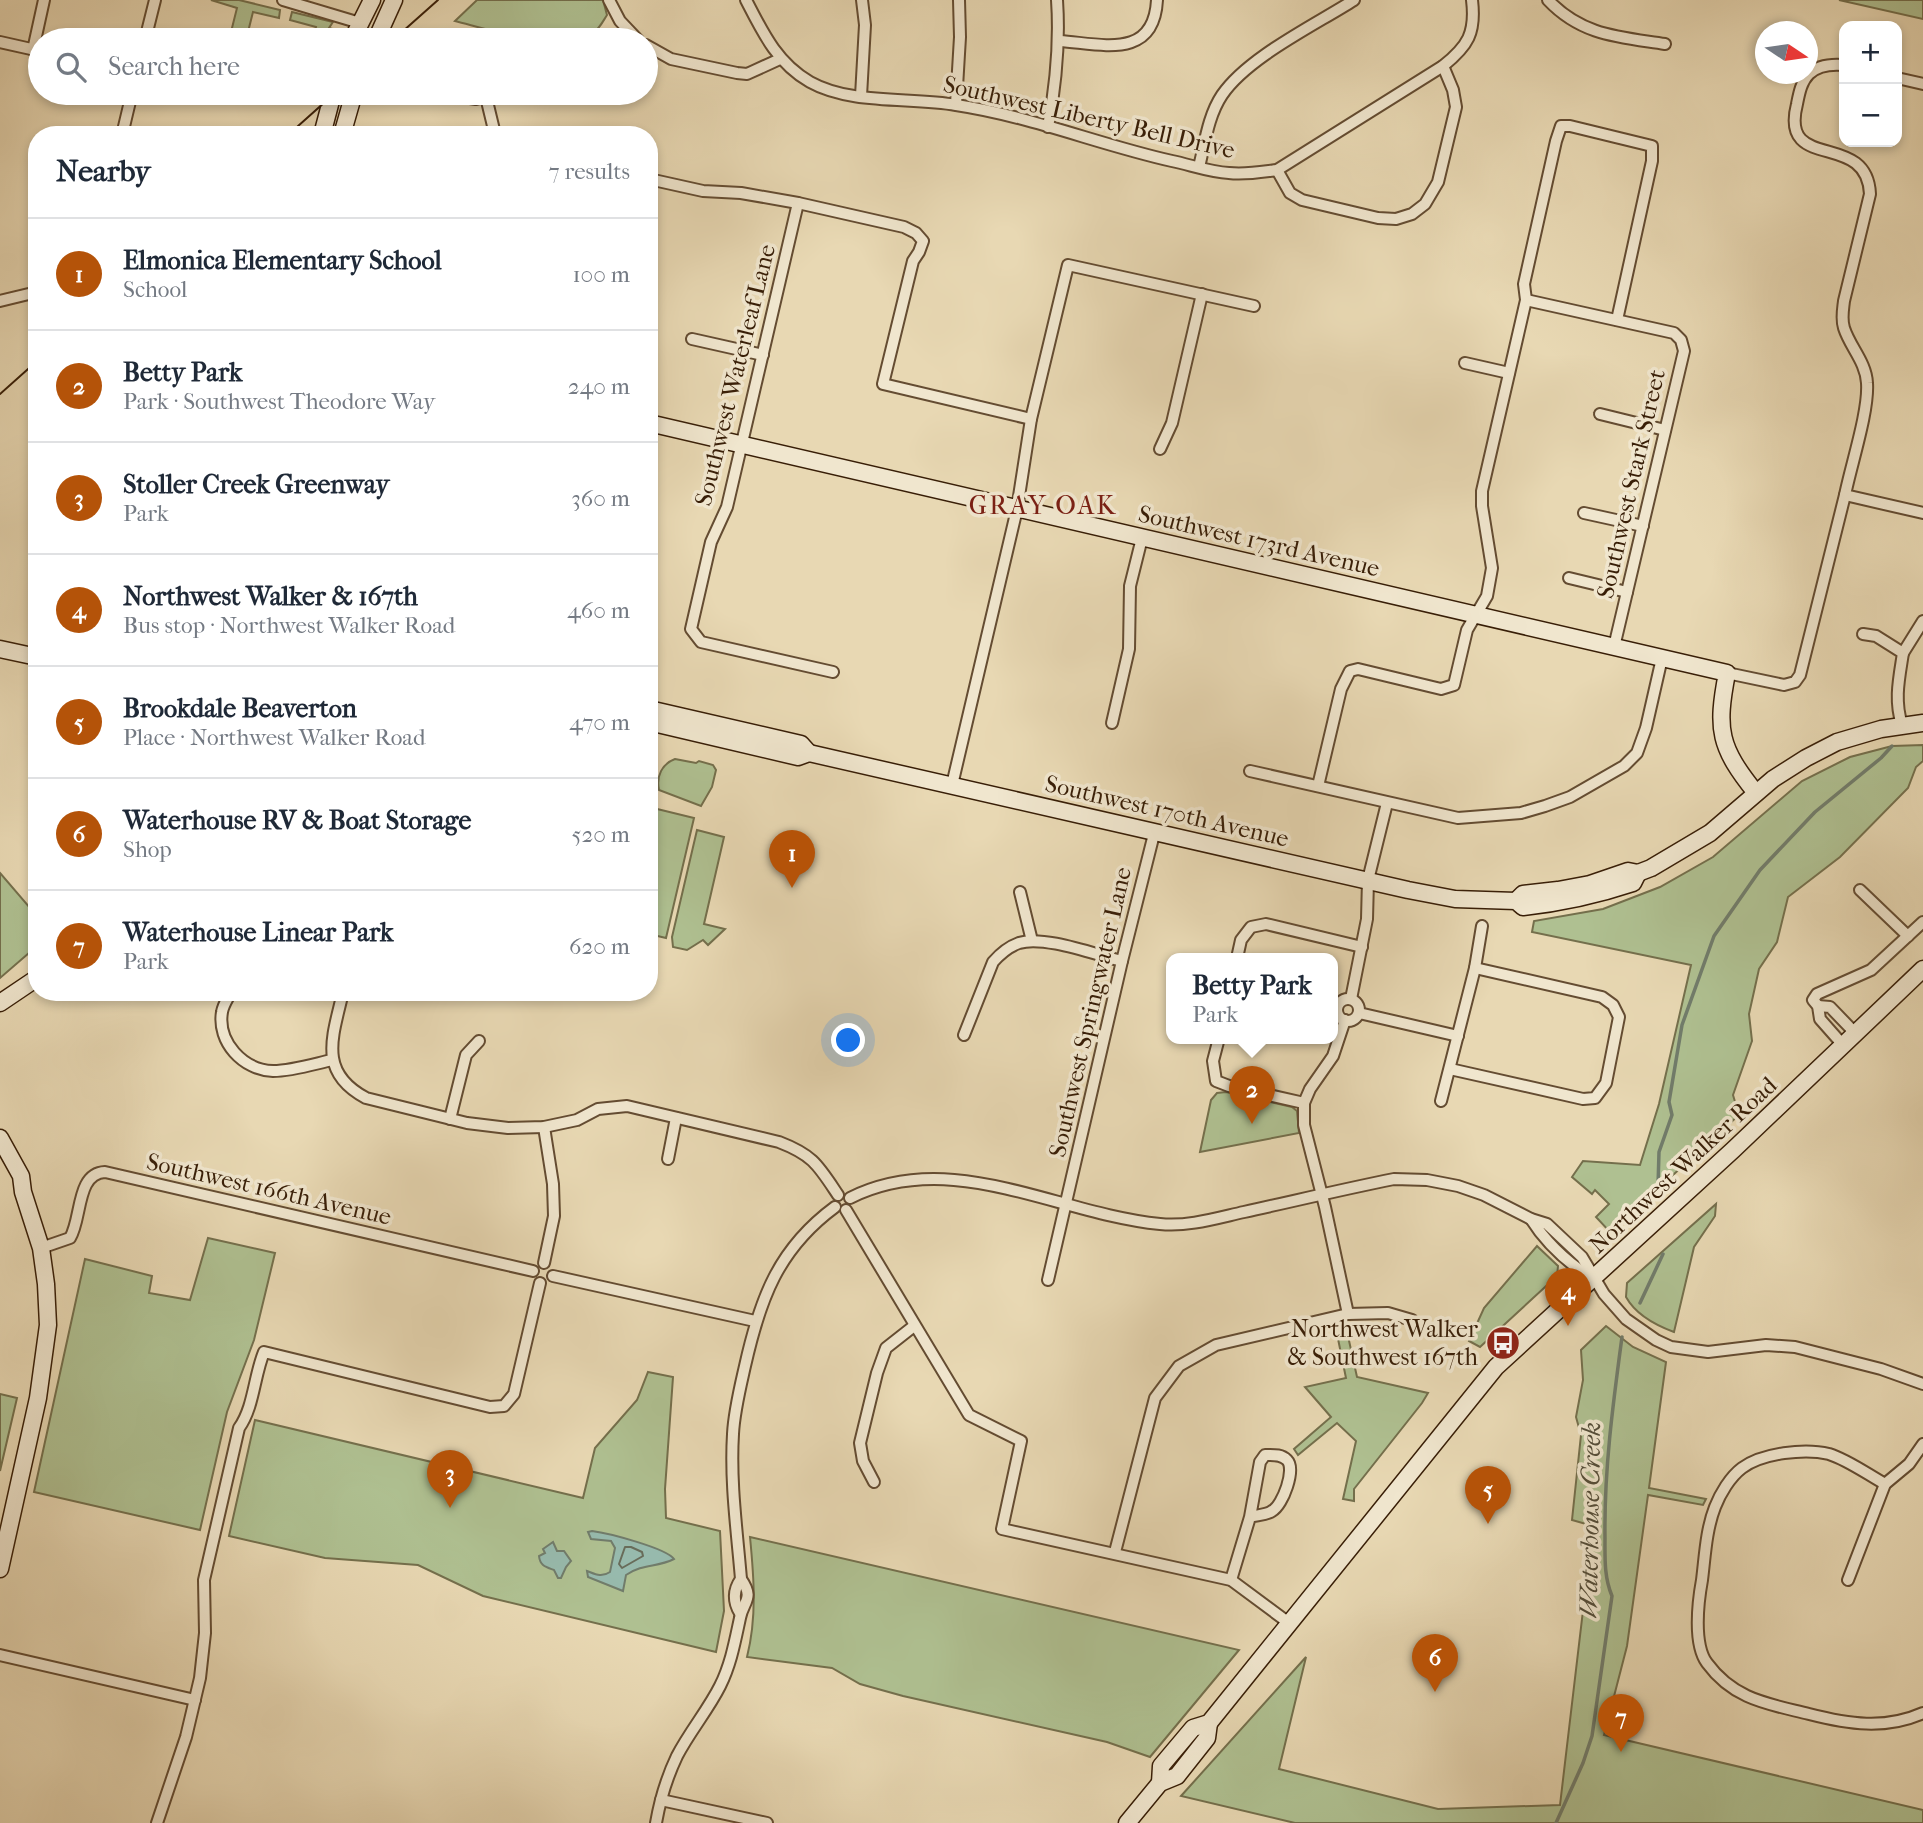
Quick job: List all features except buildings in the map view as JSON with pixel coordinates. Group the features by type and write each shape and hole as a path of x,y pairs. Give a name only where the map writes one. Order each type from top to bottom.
{"main road":[{"path":"358,28 372,0"},
{"path":"381,28 394,0"},
{"path":"324,126 330,105"},
{"path":"345,126 351,105"},
{"name":"Southwest 173rd Avenue","path":"658,425 1727,673"},
{"path":"0,649 28,655"},
{"path":"1727,673 1720,714 1722,737 1734,764 1756,793"},
{"name":"Southwest 170th Avenue","path":"658,711 801,744 809,753"},
{"name":"Southwest 170th Avenue","path":"658,724 798,757 809,753 1368,880 1455,898 1516,901 1523,906 1592,896 1633,883 1638,873 1675,855 1710,833 1756,793 1799,762 1837,743 1881,729 1923,723"},
{"name":"Northwest Walker Road","path":"1127,1823 1160,1783 1177,1776 1207,1738 1209,1723 1496,1367 1923,970"},
{"path":"0,1003 28,984"},
{"path":"0,1138 21,1177 23,1192 41,1248 47,1303 45,1360 0,1569"},
{"path":"0,1159 10,1179 23,1192"}],"street":[{"path":"40,28 44,0"},
{"path":"148,28 155,0"},
{"path":"283,0 360,23"},
{"path":"609,0 627,28"},
{"name":"Southwest Liberty Bell Drive","path":"746,0 771,48 780,59 811,82 826,89 861,96 956,104 1147,155 1228,173 1277,170 1443,66 1465,46 1470,35 1474,13 1472,0"},
{"path":"861,96 865,25 862,0"},
{"path":"956,104 959,0"},
{"path":"1048,127 1056,88 1060,41 1057,0"},
{"path":"1060,41 1118,45 1140,40 1149,29 1156,12 1157,0"},
{"path":"1199,167 1211,118 1222,96 1238,77 1263,56 1354,0"},
{"path":"1548,0 1581,26 1602,35 1665,44"},
{"path":"0,42 28,49"},
{"path":"658,52 671,59 737,74 747,74 780,59"},
{"path":"1727,673 1784,685 1795,682 1800,675 1865,405 1867,382 1861,361 1844,329 1842,317 1870,194 1869,180 1861,167 1850,158 1808,146 1798,136 1792,122 1801,87 1809,74 1822,66 1839,65"},
{"path":"1277,170 1290,193 1302,200 1378,218 1396,219 1412,214 1426,204 1438,182 1456,107 1453,90 1443,66"},
{"path":"1902,79 1923,84"},
{"path":"124,126 129,105"},
{"path":"488,105 493,126"},
{"path":"1318,786 1341,689 1350,671 1358,669 1441,689 1449,688 1454,685 1467,630 1487,596 1492,568 1482,491 1525,300 1524,284 1561,126 1652,146 1653,160 1617,320 1525,300"},
{"path":"658,181 703,191 741,193 798,203 904,227 916,233 923,241 913,261 883,384 1031,419"},
{"name":"Southwest Waterleaf Lane","path":"798,203 727,507 711,542 691,629 701,642 833,672"},
{"path":"952,785 1017,509 1031,419 1068,265 1254,306"},
{"path":"0,301 28,294"},
{"path":"1160,449 1172,423 1202,294"},
{"name":"Southwest Stark Street","path":"1614,647 1684,351 1681,340 1674,333 1617,320"},
{"path":"692,339 763,355"},
{"path":"1465,363 1509,373"},
{"path":"1600,414 1665,430"},
{"path":"1844,495 1923,513"},
{"path":"1584,513 1643,526"},
{"path":"1112,723 1129,649 1130,586 1142,538"},
{"path":"1569,578 1627,592"},
{"path":"1902,725 1896,695 1903,653 1923,621"},
{"path":"1863,634 1876,636 1903,653"},
{"path":"1250,771 1440,815 1473,817 1521,813 1570,797 1624,766 1637,753 1646,728 1662,658"},
{"path":"1351,999 1367,919 1368,880 1387,803"},
{"name":"Southwest Springwater Lane","path":"1048,1280 1155,830"},
{"path":"1860,890 1908,936"},
{"path":"1020,892 1032,941"},
{"path":"1843,1045 1820,1019 1818,1006 1813,1000 1817,994 1871,970 1923,922"},
{"path":"1238,953 1241,940 1251,927 1266,925 1362,947"},
{"path":"1441,1101 1475,968 1482,926"},
{"path":"964,1035 993,962 1008,948 1032,941 1122,961"},
{"path":"1450,1069 1583,1099 1595,1098 1606,1083 1619,1017 1614,1005 1602,997 1475,968"},
{"path":"1351,999 1358,1004 1359,1013 1354,1019 1345,1020 1339,1016 1338,1007 1343,1001 1351,999"},
{"path":"226,1001 222,1010 222,1028 229,1047 239,1058 262,1069 275,1071 332,1060"},
{"path":"341,1001 332,1040 332,1060 338,1076 352,1091 366,1098 450,1119 508,1128 544,1127 577,1120 598,1109 627,1106 779,1142 801,1150 818,1165 838,1195"},
{"path":"1818,1006 1830,1007 1856,1034"},
{"path":"1359,1013 1458,1036"},
{"path":"1338,1041 1345,1020"},
{"path":"450,1119 466,1055 479,1041"},
{"path":"1217,1044 1213,1061 1216,1081 1304,1103"},
{"path":"1337,1044 1333,1056 1304,1103 1304,1125 1348,1314"},
{"path":"668,1159 676,1118"},
{"path":"544,1127 554,1195 554,1216 544,1263"},
{"name":"Southwest 166th Avenue","path":"41,1248 70,1238 88,1181 95,1174 105,1172 533,1271"},
{"path":"849,1198 888,1184 937,1177 972,1182 1161,1224 1197,1222 1394,1179 1427,1180 1484,1195 1531,1219 1547,1224 1582,1257 1593,1279 1626,1320 1671,1347 1708,1352 1766,1345 1795,1347 1881,1369 1923,1384"},
{"path":"844,1194 849,1198 850,1204 846,1210 840,1211 835,1207 834,1200 838,1195 844,1194"},
{"path":"656,1823 661,1800 678,1755 728,1669 740,1613 736,1606 735,1587 741,1579 733,1478 733,1433 755,1321 780,1264 805,1231 835,1207"},
{"path":"846,1210 969,1415 1021,1441 1002,1529 1115,1552 1231,1580 1289,1623"},
{"path":"544,1263 552,1268 553,1276 548,1283 540,1283 534,1278 533,1271 537,1265 544,1263"},
{"path":"553,1276 755,1321"},
{"path":"157,1823 186,1737 195,1700 205,1633 204,1580 239,1428 245,1419 264,1352 490,1407 504,1406 514,1394 540,1283"},
{"path":"1115,1552 1155,1398 1179,1366 1216,1345 1348,1314 1388,1313 1412,1320"},
{"path":"874,1482 863,1461 860,1443 877,1373 886,1348 914,1326"},
{"path":"1848,1580 1885,1484 1909,1464 1923,1444"},
{"path":"1885,1484 1830,1455 1813,1451 1758,1460 1740,1469 1719,1498 1710,1519 1698,1611 1701,1646 1706,1661 1727,1683 1753,1700 1768,1706 1860,1724 1900,1721 1923,1713"},
{"path":"1231,1580 1250,1517 1260,1462 1265,1455 1278,1455 1287,1460 1291,1467 1283,1500 1272,1512 1250,1517"},
{"path":"0,1655 195,1700"},
{"path":"661,1800 767,1823"}],"green space":[{"path":"211,0 239,0 280,10 279,18 253,12 249,28 232,28 237,8"},
{"path":"477,0 603,0 607,15 598,28 483,28 455,21"},
{"path":"1839,0 1923,0 1923,19"},
{"path":"292,12 333,22 329,28 316,28 290,20"},
{"path":"1923,745 1923,761 1916,767 1908,788 1840,857 1788,897 1777,942 1759,969 1749,1014 1752,1041 1733,1095 1739,1115 1609,1231 1596,1217 1609,1204 1595,1190 1592,1194 1572,1177 1583,1161 1640,1165 1659,1104 1691,965 1532,932 1534,921 1603,909 1660,887 1713,857 1802,781 1850,757 1892,746"},
{"path":"675,759 696,763 699,761 713,765 716,770 712,787 701,806 659,790 661,771"},
{"path":"658,809 694,818 666,938 658,936"},
{"path":"697,830 724,837 704,924 725,929 708,945 703,940 687,950 673,947 672,937"},
{"path":"0,873 28,906 28,954 0,978"},
{"path":"1226,1092 1292,1107 1297,1111 1299,1133 1200,1152 1211,1100 1217,1093"},
{"path":"1716,1204 1715,1216 1694,1247 1674,1332 1653,1323 1635,1309 1626,1297 1627,1283"},
{"path":"208,1238 275,1253 254,1340 227,1412 200,1530 34,1492 85,1259 152,1276 149,1293 190,1300"},
{"path":"1537,1246 1558,1266 1557,1276 1480,1347 1469,1341 1484,1308"},
{"path":"1606,1326 1633,1347 1666,1362 1649,1488 1706,1499 1703,1505 1648,1495 1627,1646 1604,1735 1923,1810 1923,1823 1295,1823 1181,1796 1306,1657 1279,1769 1438,1809 1560,1805 1593,1526 1572,1520 1581,1435 1576,1417 1583,1380 1581,1350"},
{"path":"1346,1327 1357,1377 1428,1393 1354,1489 1354,1501 1343,1499 1356,1441 1337,1423 1298,1455 1294,1449 1331,1417 1305,1387 1346,1378 1336,1329"},
{"path":"648,1372 673,1377 665,1489 666,1518 720,1531 724,1611 716,1652 483,1596 418,1565 325,1558 229,1536 255,1420 583,1498 595,1448 637,1400"},
{"path":"0,1394 17,1398 0,1471"},
{"path":"750,1537 1239,1650 1150,1757 1107,1742 860,1684 832,1668 747,1657 753,1612"}],"water":[{"path":"588,1532 649,1546 674,1559 626,1575 623,1591 588,1577 587,1571 601,1575 610,1572 615,1548 611,1541 591,1539"},
{"path":"553,1542 557,1551 564,1551 571,1561 561,1578 558,1578 554,1570 544,1566 539,1556 545,1553 543,1549"}],"waterway":[{"name":"Waterhouse Creek","path":"1658,1186 1659,1152 1672,1115 1669,1102 1682,1025 1714,936 1760,870 1815,812 1892,746"},
{"name":"Waterhouse Creek","path":"1640,1303 1663,1254"},
{"name":"Waterhouse Creek","path":"1556,1823 1592,1736 1612,1596 1606,1567 1606,1487 1622,1337"}],"tram line":[{"path":"406,28 438,0"},
{"path":"298,126 322,105"},
{"path":"0,394 28,369"}],"place":[{"name":"Elmonica Elementary School","path":"792,888"},
{"name":"Betty Park","path":"1252,1124"},
{"name":"Northwest Walker & 167th","path":"1568,1326"},
{"name":"Northwest Walker & Southwest 167th","path":"1503,1343"},
{"name":"Stoller Creek Greenway","path":"450,1508"},
{"name":"Brookdale Beaverton","path":"1488,1524"},
{"name":"Waterhouse RV & Boat Storage","path":"1435,1692"},
{"name":"Waterhouse Linear Park","path":"1621,1752"}],"district":[{"name":"GRAY OAK","path":"1043,505"}]}
